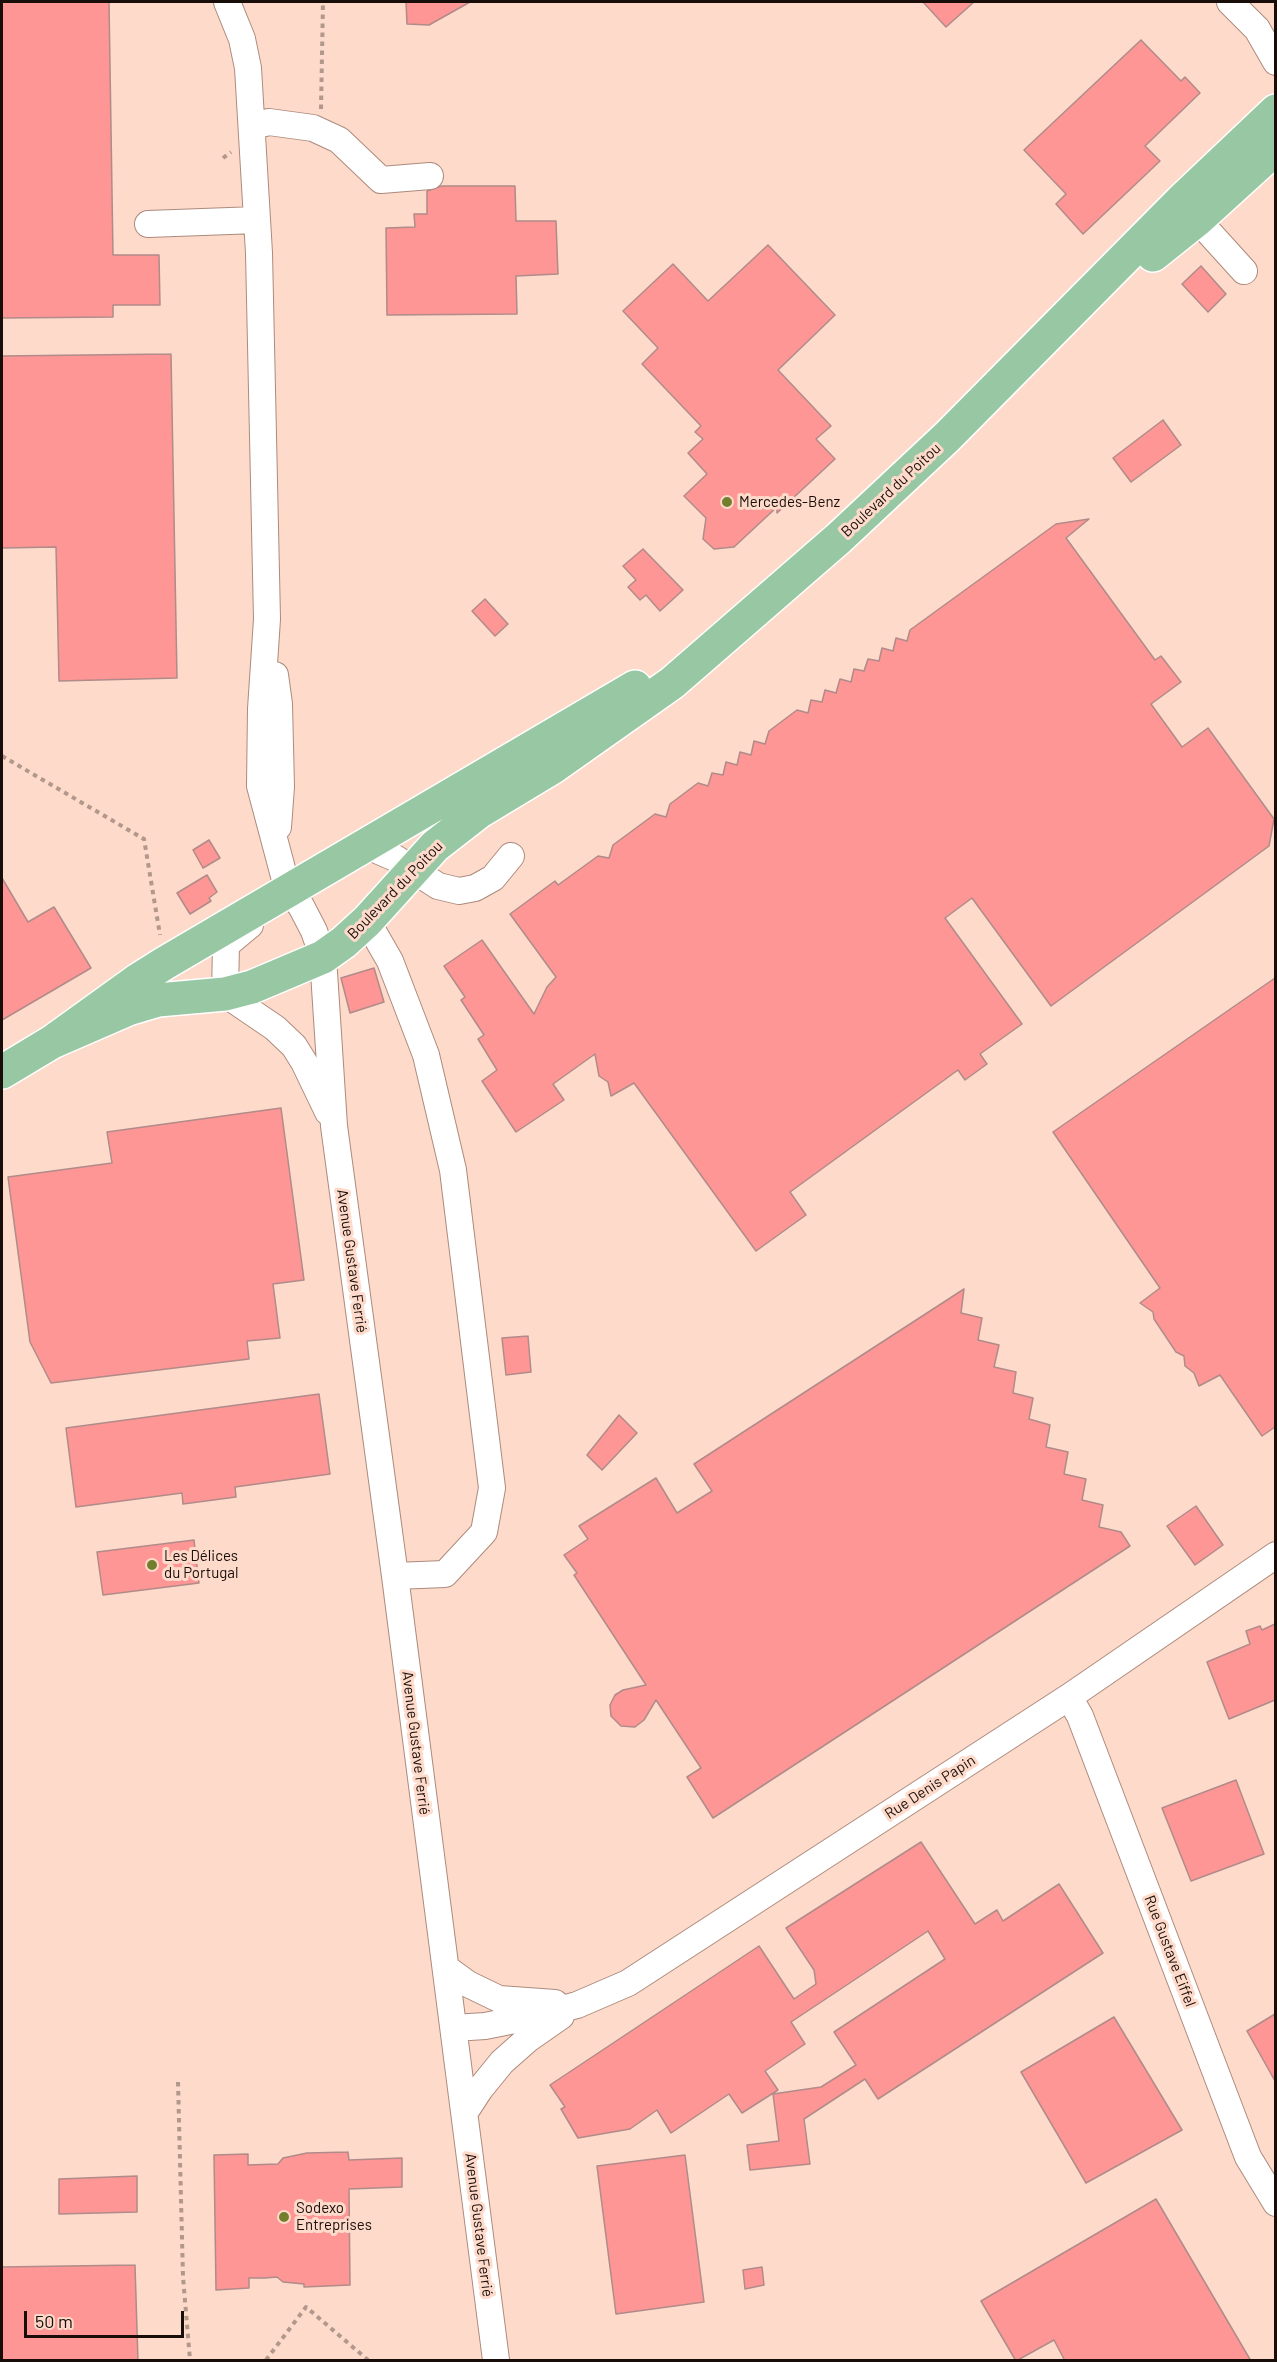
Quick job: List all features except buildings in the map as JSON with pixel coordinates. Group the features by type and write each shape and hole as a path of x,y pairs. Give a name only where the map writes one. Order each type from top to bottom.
{"main road":[{"name":"Boulevard du Poitou","path":"52,1042 128,1009 158,1000 225,994 292,972 323,957 344,942 367,921 435,846 480,811 553,767 672,683 839,538 948,437 1046,339 1190,210 1274,119"},
{"name":"Boulevard du Poitou","path":"2,1072 52,1042 165,963 728,632"}],"street":[{"path":"225,994 226,945 255,921 278,897 276,842 281,788 279,713 267,619 264,417 252,126 248,68 242,39 227,2"},
{"path":"1230,2 1271,51"},
{"path":"252,126 269,122 313,128 339,140 381,180 430,176"},
{"path":"1190,210 1245,272"},
{"path":"148,224 257,220"},
{"path":"365,846 414,869 438,886 459,891 475,888 493,878 511,856"},
{"name":"Avenue Gustave Ferrié","path":"278,897 301,906 314,931 323,957 334,1126 395,1576 496,2361"},
{"path":"367,921 390,961 426,1055 453,1170 492,1488 484,1532 445,1574 395,1576"},
{"name":"Avenue Gustave Ferrié","path":"225,994 275,1028 294,1046 334,1126"},
{"name":"Rue Denis Papin","path":"454,2028 495,2024 577,2005 628,1983 1069,1696 1275,1555"},
{"name":"Rue Gustave Eiffel","path":"1069,1696 1080,1716 1248,2157 1275,2203"},
{"name":"Rue Denis Papin","path":"446,1968 468,1984 499,1999 577,2005"},
{"name":"Rue Denis Papin","path":"465,2112 502,2062 528,2038 577,2005"}],"path":[{"path":"2,756 144,839 165,963"},
{"path":"178,2082 183,2277 190,2361"},
{"path":"266,2361 306,2307 368,2361"}],"place":[{"name":"Mercedes-Benz","path":"727,502"},
{"name":"Les Délices du Portugal","path":"152,1565"},
{"name":"Sodexo Entreprises","path":"284,2217"}]}
